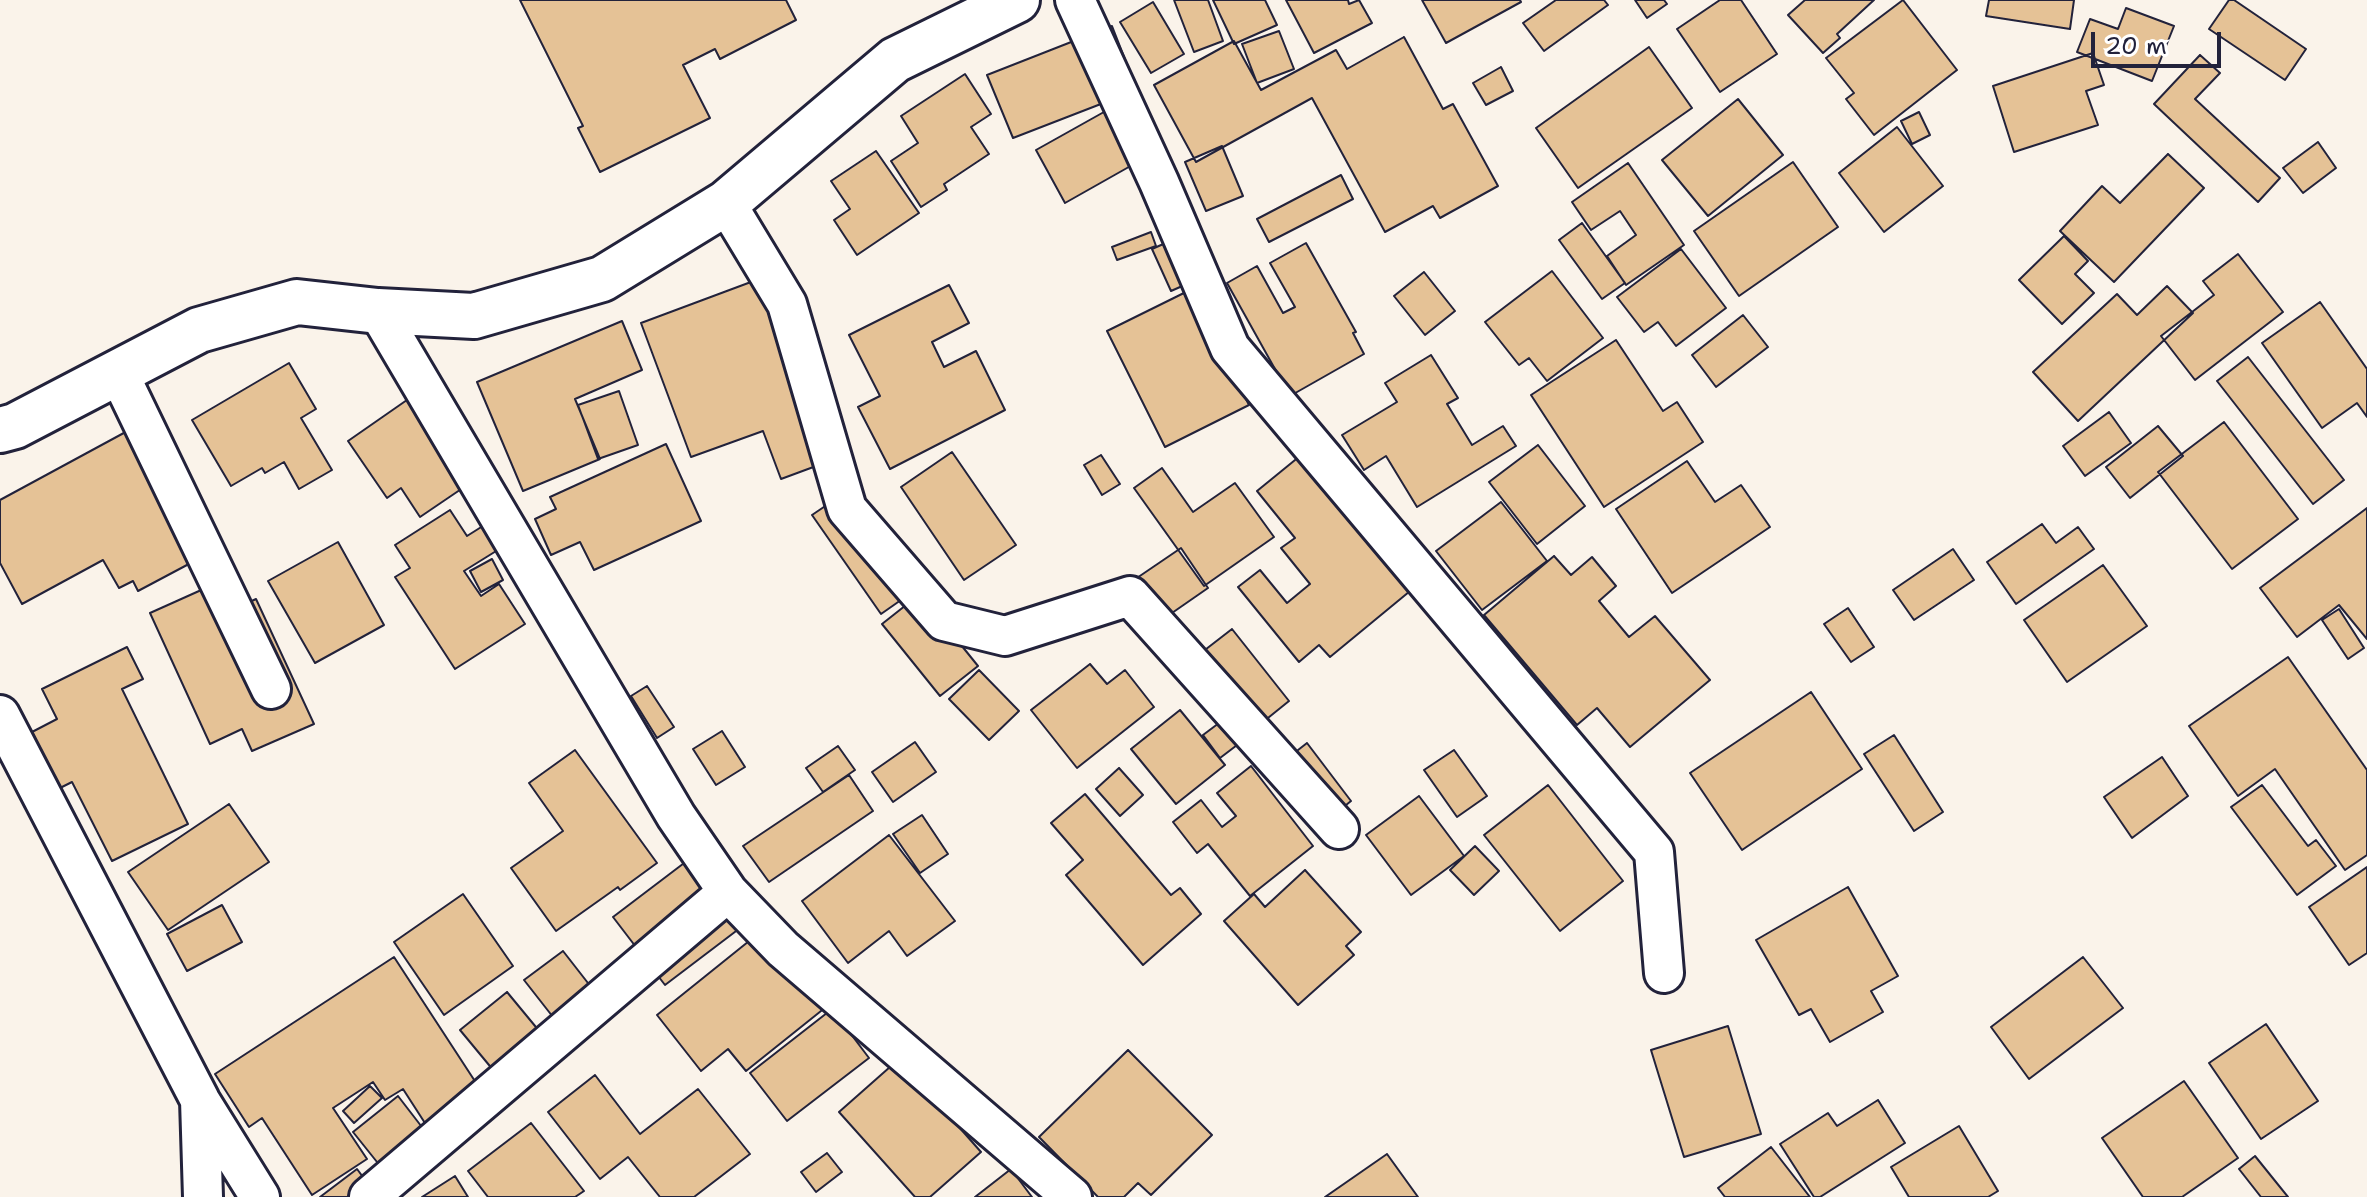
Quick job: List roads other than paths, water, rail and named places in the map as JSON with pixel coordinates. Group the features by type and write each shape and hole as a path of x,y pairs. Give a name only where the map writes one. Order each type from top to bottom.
{"street":[{"path":"0,430 15,426 199,330 297,302 378,311 474,316 602,279 726,203 895,60 1017,0"},
{"path":"1075,0 1159,182 1230,348 1654,852 1664,973"},
{"path":"726,203 787,304 847,509 944,621 1005,636 1130,596 1339,829"},
{"path":"378,311 676,816 728,892 783,949 1072,1197"},
{"path":"118,372 271,689"},
{"path":"0,715 200,1100 260,1197"},
{"path":"369,1197 728,892"},
{"path":"200,1100 203,1197"}]}
